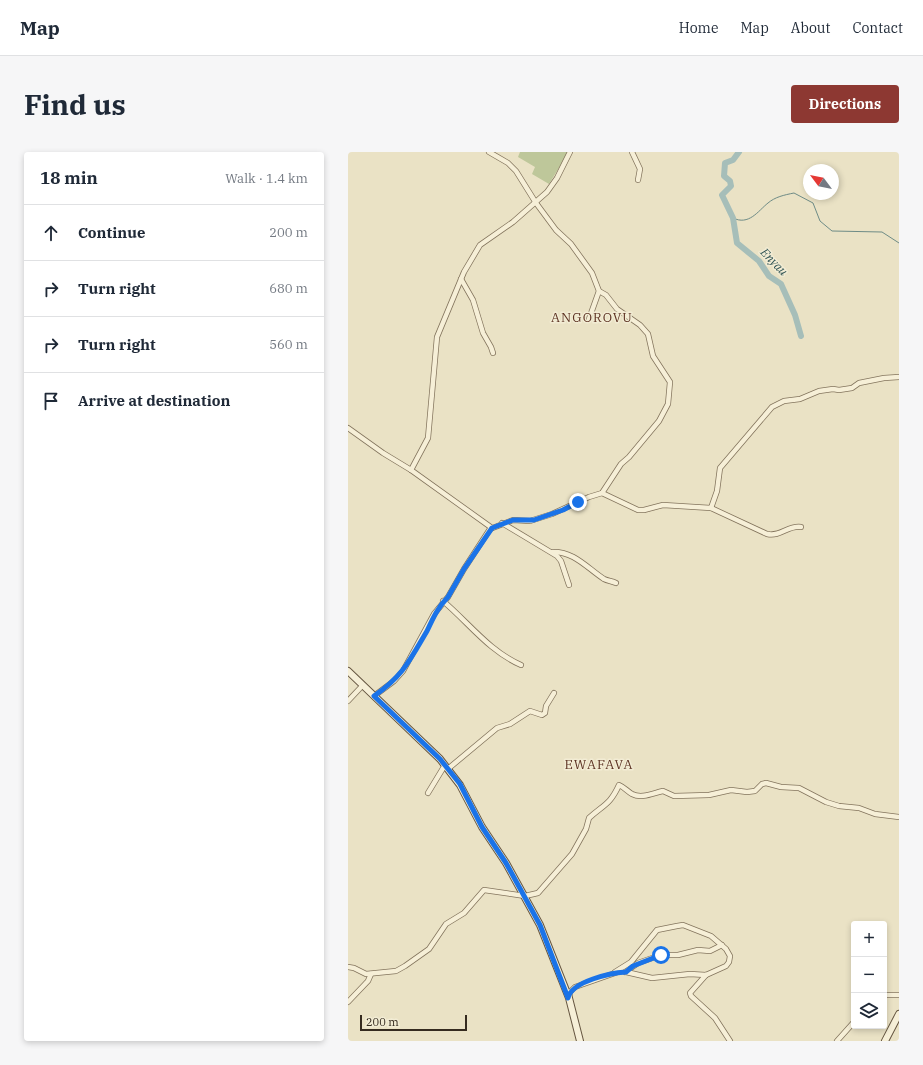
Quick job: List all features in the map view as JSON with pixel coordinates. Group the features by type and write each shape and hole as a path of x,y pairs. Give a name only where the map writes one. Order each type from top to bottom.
{"street":[{"path":"374,696 394,681 403,671 443,601 448,597 464,569 492,528 513,520 534,520 563,510 589,497 602,493 621,464 629,457 659,421 668,404 671,387 670,382 653,356 648,334 640,325 617,309 606,295 599,290 592,273 571,244 556,230 536,203 516,171 508,163 489,152"},
{"path":"411,470 428,438 437,337 461,279 480,245 497,234 536,203 557,178 570,152"},
{"path":"632,152 640,169 638,180"},
{"path":"461,279 473,300 483,333 491,347 492,353"},
{"path":"589,319 599,290"},
{"path":"711,508 717,491 720,468 772,407 784,401 800,399 819,391 852,388 859,383 884,378 899,377"},
{"path":"348,428 383,454 411,470 492,528"},
{"path":"602,493 638,510 663,505 711,508 767,534 775,535 791,527 801,528"},
{"path":"502,523 552,552 560,559 569,585"},
{"path":"552,552 566,552 605,579 616,583"},
{"path":"443,601 461,616 484,641 494,649 521,665"},
{"path":"348,671 447,766 482,827 506,863 540,925 568,998 580,1041"},
{"path":"348,701 363,685"},
{"path":"428,793 447,766 497,728 510,724 530,711 542,715 545,713 546,706 554,693"},
{"path":"348,967 354,968 366,974 396,971 429,949 446,924 464,913 484,890 525,896 538,893 563,866 580,842 586,830 588,818 604,807 613,797 619,785 632,794 638,796 650,795 663,791 674,796 706,795 731,790 748,792 755,791 762,784 766,783 781,787 799,788 826,802 899,817"},
{"path":"568,998 570,992 575,987 615,972 631,962 651,936 657,930 663,928 683,925 694,931 706,933 722,945 730,956 729,962 726,966 706,975 690,974 652,978 626,972 615,972"},
{"path":"626,972 633,966 661,955 688,953 698,950 710,951 722,945"},
{"path":"348,1002 368,981 371,974"},
{"path":"706,975 690,993 691,996 715,1018 730,1041"},
{"path":"887,995 899,995"},
{"path":"886,1041 899,1014"},
{"path":"837,1041 851,1025"}],"green space":[{"path":"520,152 568,153 549,184 532,174 535,167 518,157"}],"waterway":[{"name":"Enyau","path":"739,152 733,160 725,163 724,176 730,181 731,186 722,195 733,218 737,243 759,261 769,276 781,284 795,315 801,336"},
{"path":"733,218 739,220 748,219 774,199 783,195 794,193 813,203 820,221 832,231 882,232 899,243"}],"district":[{"name":"ANGOROVU","path":"592,317"},
{"name":"EWAFAVA","path":"599,764"}],"route":[{"path":"578,502 563,510 534,520 507,521 488,531 448,597 443,601 434,614 428,629 403,671 394,681 374,696 449,768 460,784 482,827 506,863 540,925 568,998 570,992 575,987 615,972 626,972 638,963 661,955"}]}
